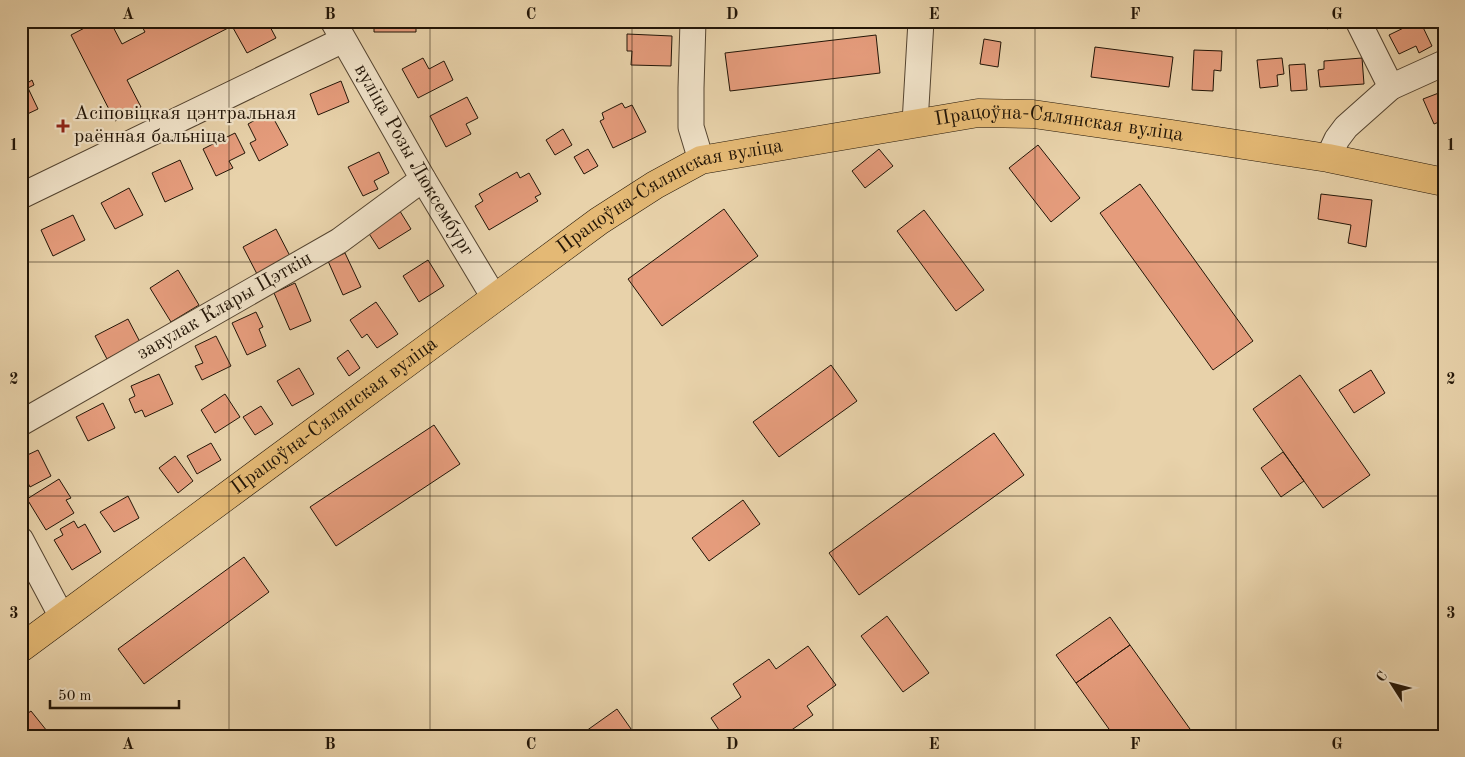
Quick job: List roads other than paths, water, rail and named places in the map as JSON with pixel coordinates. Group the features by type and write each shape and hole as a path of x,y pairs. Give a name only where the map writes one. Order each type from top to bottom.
{"main road":[{"name":"Працоўна-Сялянская вуліца","path":"21,648 599,221 701,160 978,113 1033,114 1328,158 1444,182"}],"street":[{"path":"694,21 691,128 701,160"},
{"path":"915,123 921,21"},
{"path":"1358,21 1392,87"},
{"path":"21,196 338,30"},
{"name":"вуліца Розы Люксембург","path":"338,30 423,179 495,299"},
{"path":"1328,158 1337,139 1346,127 1392,87 1444,63"},
{"name":"завулак Клары Цэткін","path":"21,423 339,241 423,179"},
{"path":"21,540 62,617"}],"place":[{"name":"Асіповіцкая цэнтральная раённая бальніца","path":"63,126"}]}
